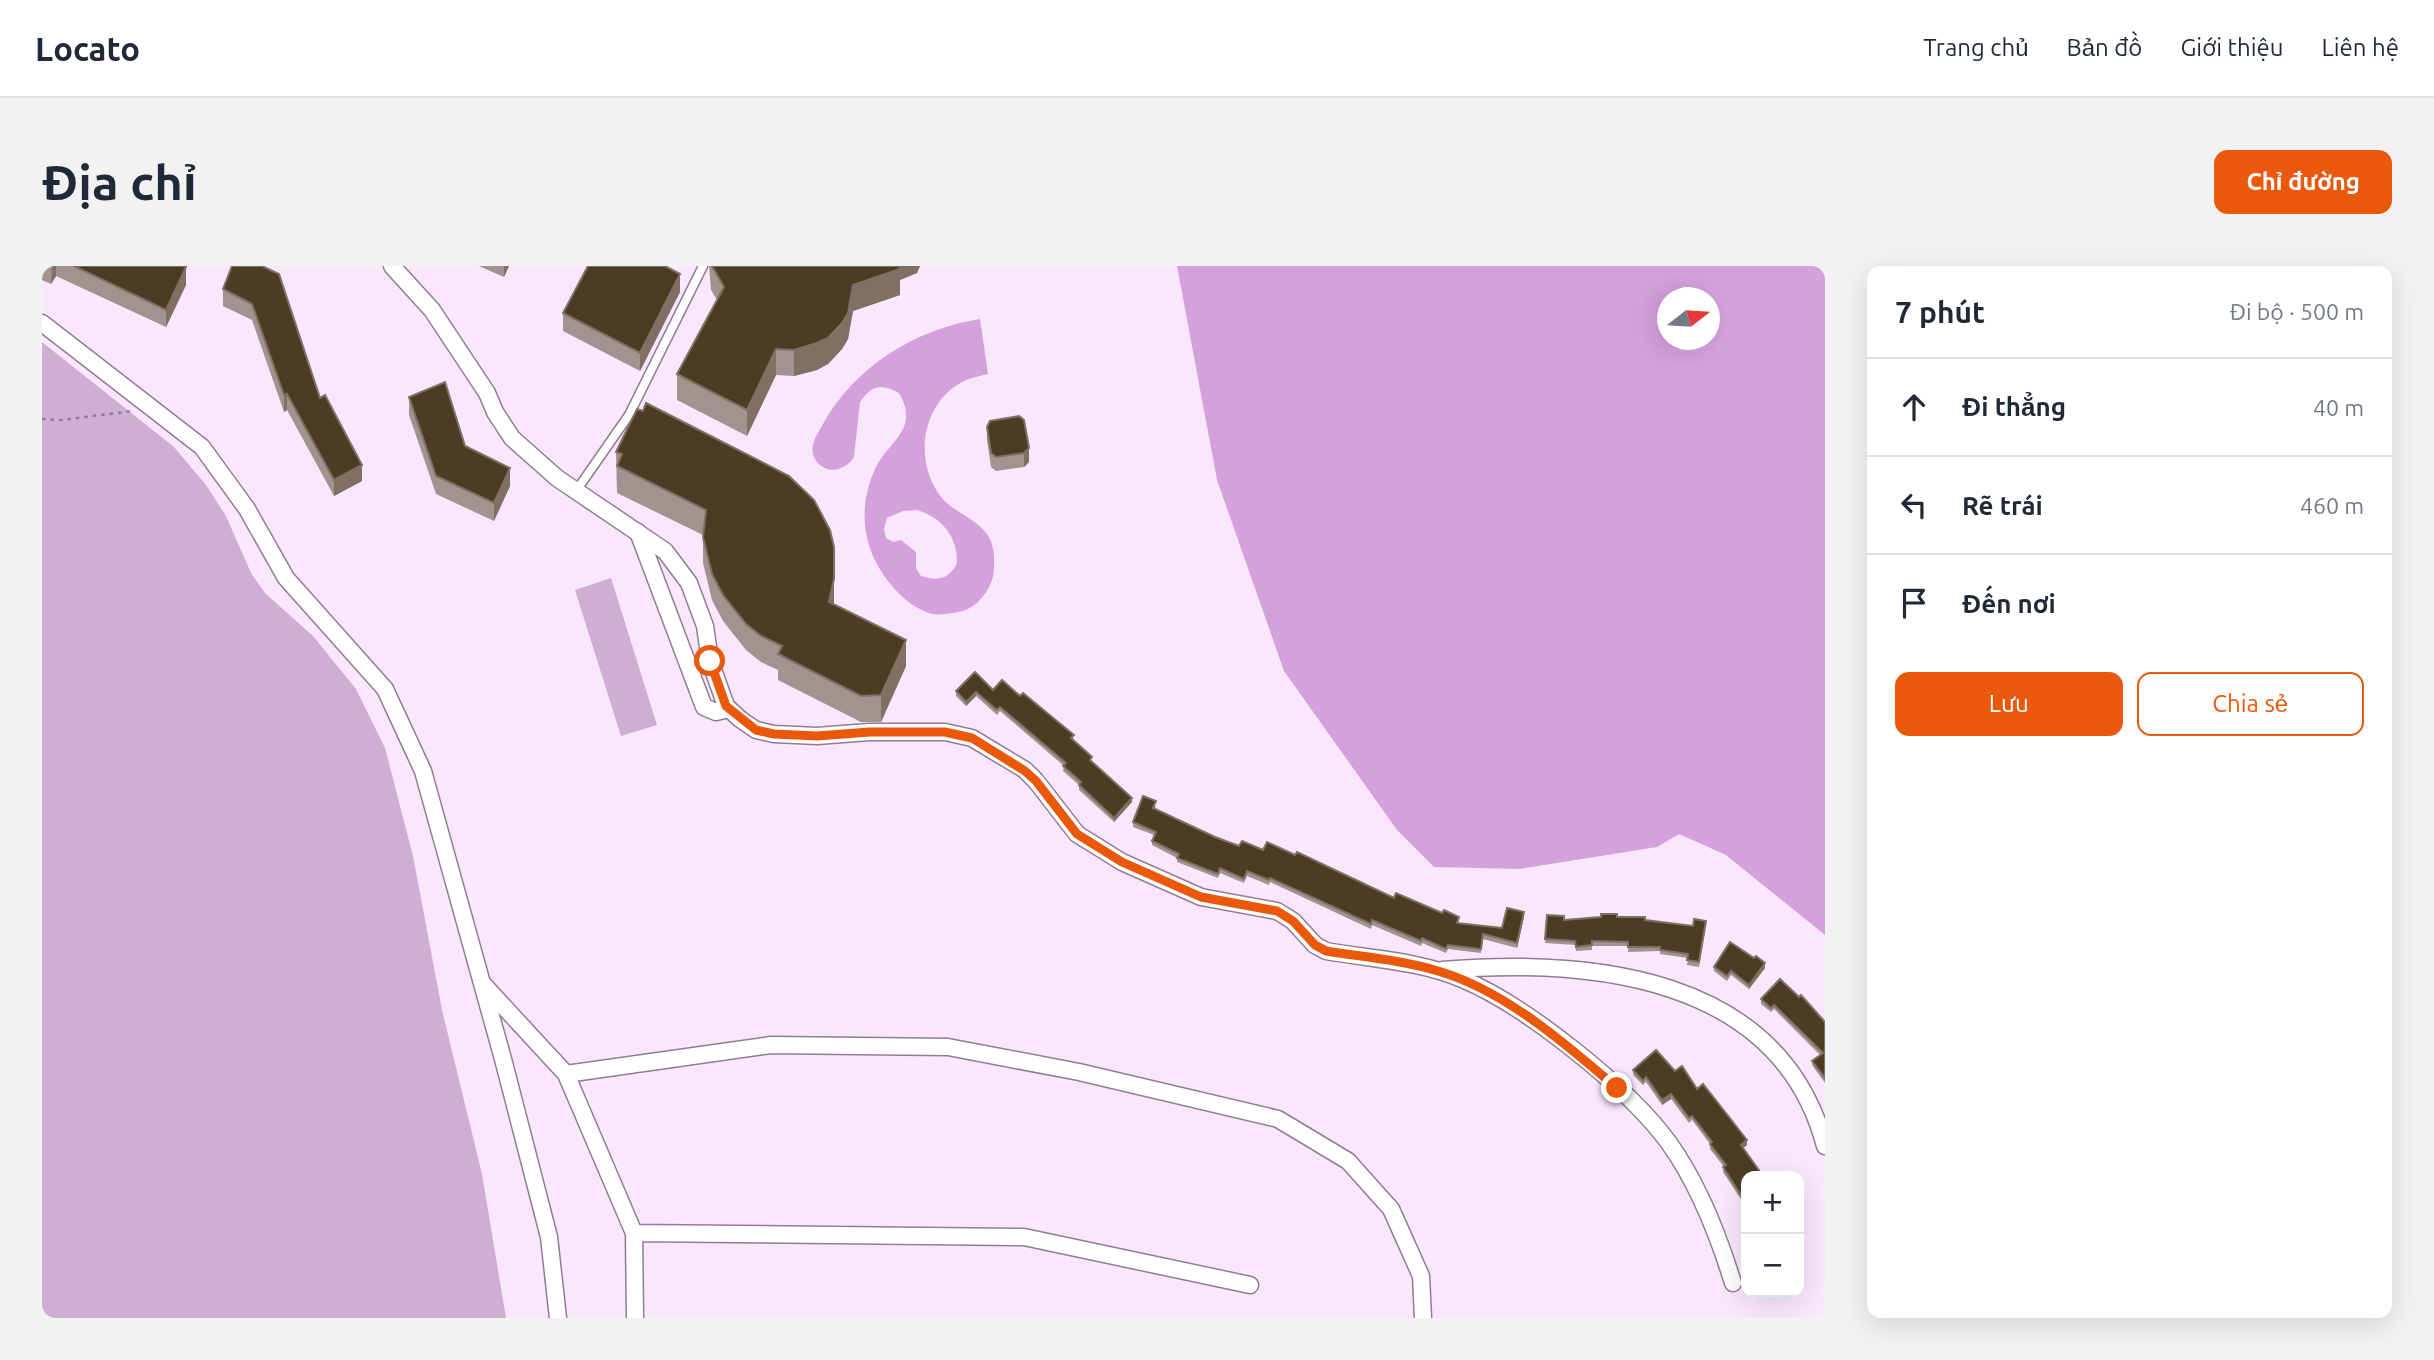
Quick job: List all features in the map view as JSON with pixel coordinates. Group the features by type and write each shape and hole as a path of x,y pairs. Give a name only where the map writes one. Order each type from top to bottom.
{"street":[{"path":"392,266 432,310 487,393 495,412 512,438 557,478 665,551 689,583 705,626 710,661 729,709 756,730 774,734 817,736 869,732 945,732 972,738 1025,771 1036,781 1077,834 1122,862 1201,897 1277,911 1293,921 1315,945 1326,951 1436,970 1463,979 1494,996 1548,1031 1617,1088 1668,1142 1687,1171 1713,1227 1733,1283"},
{"path":"42,323 202,447 247,509 286,578 385,689 423,771 481,981 549,1237 558,1318"},
{"path":"638,532 704,707 716,712 729,709"},
{"path":"1436,970 1516,965 1595,972 1627,976 1682,992 1728,1014 1770,1048 1800,1087 1825,1146"},
{"path":"481,981 566,1074 634,1233 635,1318"},
{"path":"566,1074 771,1045 948,1047 1079,1072 1278,1119 1348,1161 1391,1209 1421,1276 1423,1318"},
{"path":"634,1233 1024,1237 1250,1285"}],"lane":[{"path":"576,491 629,415 703,266"}],"path":[{"path":"42,419 61,420 153,409"}],"shaded area":[{"path":"1177,266 1825,266 1825,935 1726,855 1679,834 1657,847 1519,869 1434,867 1397,830 1284,671 1217,480"},
{"path":"980,319 988,374 962,382 938,404 926,435 927,468 933,484 947,504 986,532 993,548 994,567 989,587 977,603 960,612 934,614 911,604 893,587 873,555 865,525 866,496 872,476 905,425 905,405 899,393 877,387 860,402 854,457 845,466 834,470 824,468 815,459 812,450 816,436 836,403 870,368 911,341 956,324","holes":["916,510 925,513 946,529 955,545 957,563 954,569 942,578 921,576 916,568 916,552 901,540 893,542 886,538 884,529 887,518 903,511"]},
{"path":"42,342 174,447 206,485 226,516 251,573 265,593 313,636 356,689 385,748 413,856 442,1010 482,1174 506,1318 42,1318"},
{"path":"611,578 657,725 621,736 575,590"}],"building":[{"path":"74,266 185,266 186,267 166,310"},
{"path":"232,266 262,266 279,274 320,398 325,395 362,465 334,480 287,394 284,395 252,304 223,289"},
{"path":"588,266 665,266 680,274 640,353 563,313"},
{"path":"712,266 899,266 900,269 853,285 848,313 828,338 794,350 776,349 747,410 677,374 724,287"},
{"path":"445,382 465,446 510,468 494,503 436,476 409,397"},
{"path":"646,403 789,476 814,500 830,530 834,547 834,579 829,602 906,640 881,695 861,696 778,654 782,646 761,636 746,624 723,595 712,574 703,537 706,510 617,466 622,454 616,452 637,409 643,411"},
{"path":"1019,416 1024,420 1029,448 1024,453 996,457 991,453 987,427 990,421"},
{"path":"975,672 993,690 1002,680 1020,696 1023,693 1074,735 1071,738 1092,757 1090,760 1132,798 1114,818 1079,785 1081,782 1063,766 1066,763 1000,707 997,710 976,692 966,702 956,691"},
{"path":"1143,796 1156,801 1153,808 1215,837 1239,846 1242,841 1263,850 1267,842 1295,855 1297,852 1394,898 1396,893 1442,913 1444,910 1459,917 1457,923 1502,928 1507,908 1524,912 1517,943 1483,934 1481,949 1448,945 1446,949 1372,920 1371,924 1270,878 1269,880 1247,871 1244,879 1220,868 1218,874 1177,858 1179,854 1152,841 1156,832 1133,822"},
{"path":"1601,914 1645,917 1645,920 1693,926 1694,919 1706,921 1699,962 1687,960 1688,954 1660,950 1660,947 1628,947 1628,942 1592,941 1592,945 1576,947 1575,941 1545,939 1547,915 1564,916 1564,920 1601,917"},
{"path":"1730,942 1765,963 1749,985 1731,971 1727,976 1714,967"},
{"path":"1780,979 1799,997 1801,995 1825,1022 1825,1078 1812,1061 1823,1053 1774,1005 1771,1008 1761,999"},
{"path":"1656,1050 1675,1071 1682,1066 1697,1089 1703,1084 1747,1140 1741,1145 1759,1171 1741,1171 1741,1195 1723,1167 1726,1165 1710,1144 1712,1142 1692,1116 1689,1118 1671,1094 1662,1100 1646,1077 1643,1081 1633,1070"}],"route":[{"path":"710,661 726,706 756,730 774,734 817,736 869,732 945,732 972,738 1025,771 1036,781 1077,834 1122,862 1201,897 1277,911 1293,921 1315,945 1326,951 1436,970 1463,979 1548,1031 1617,1088"}]}
